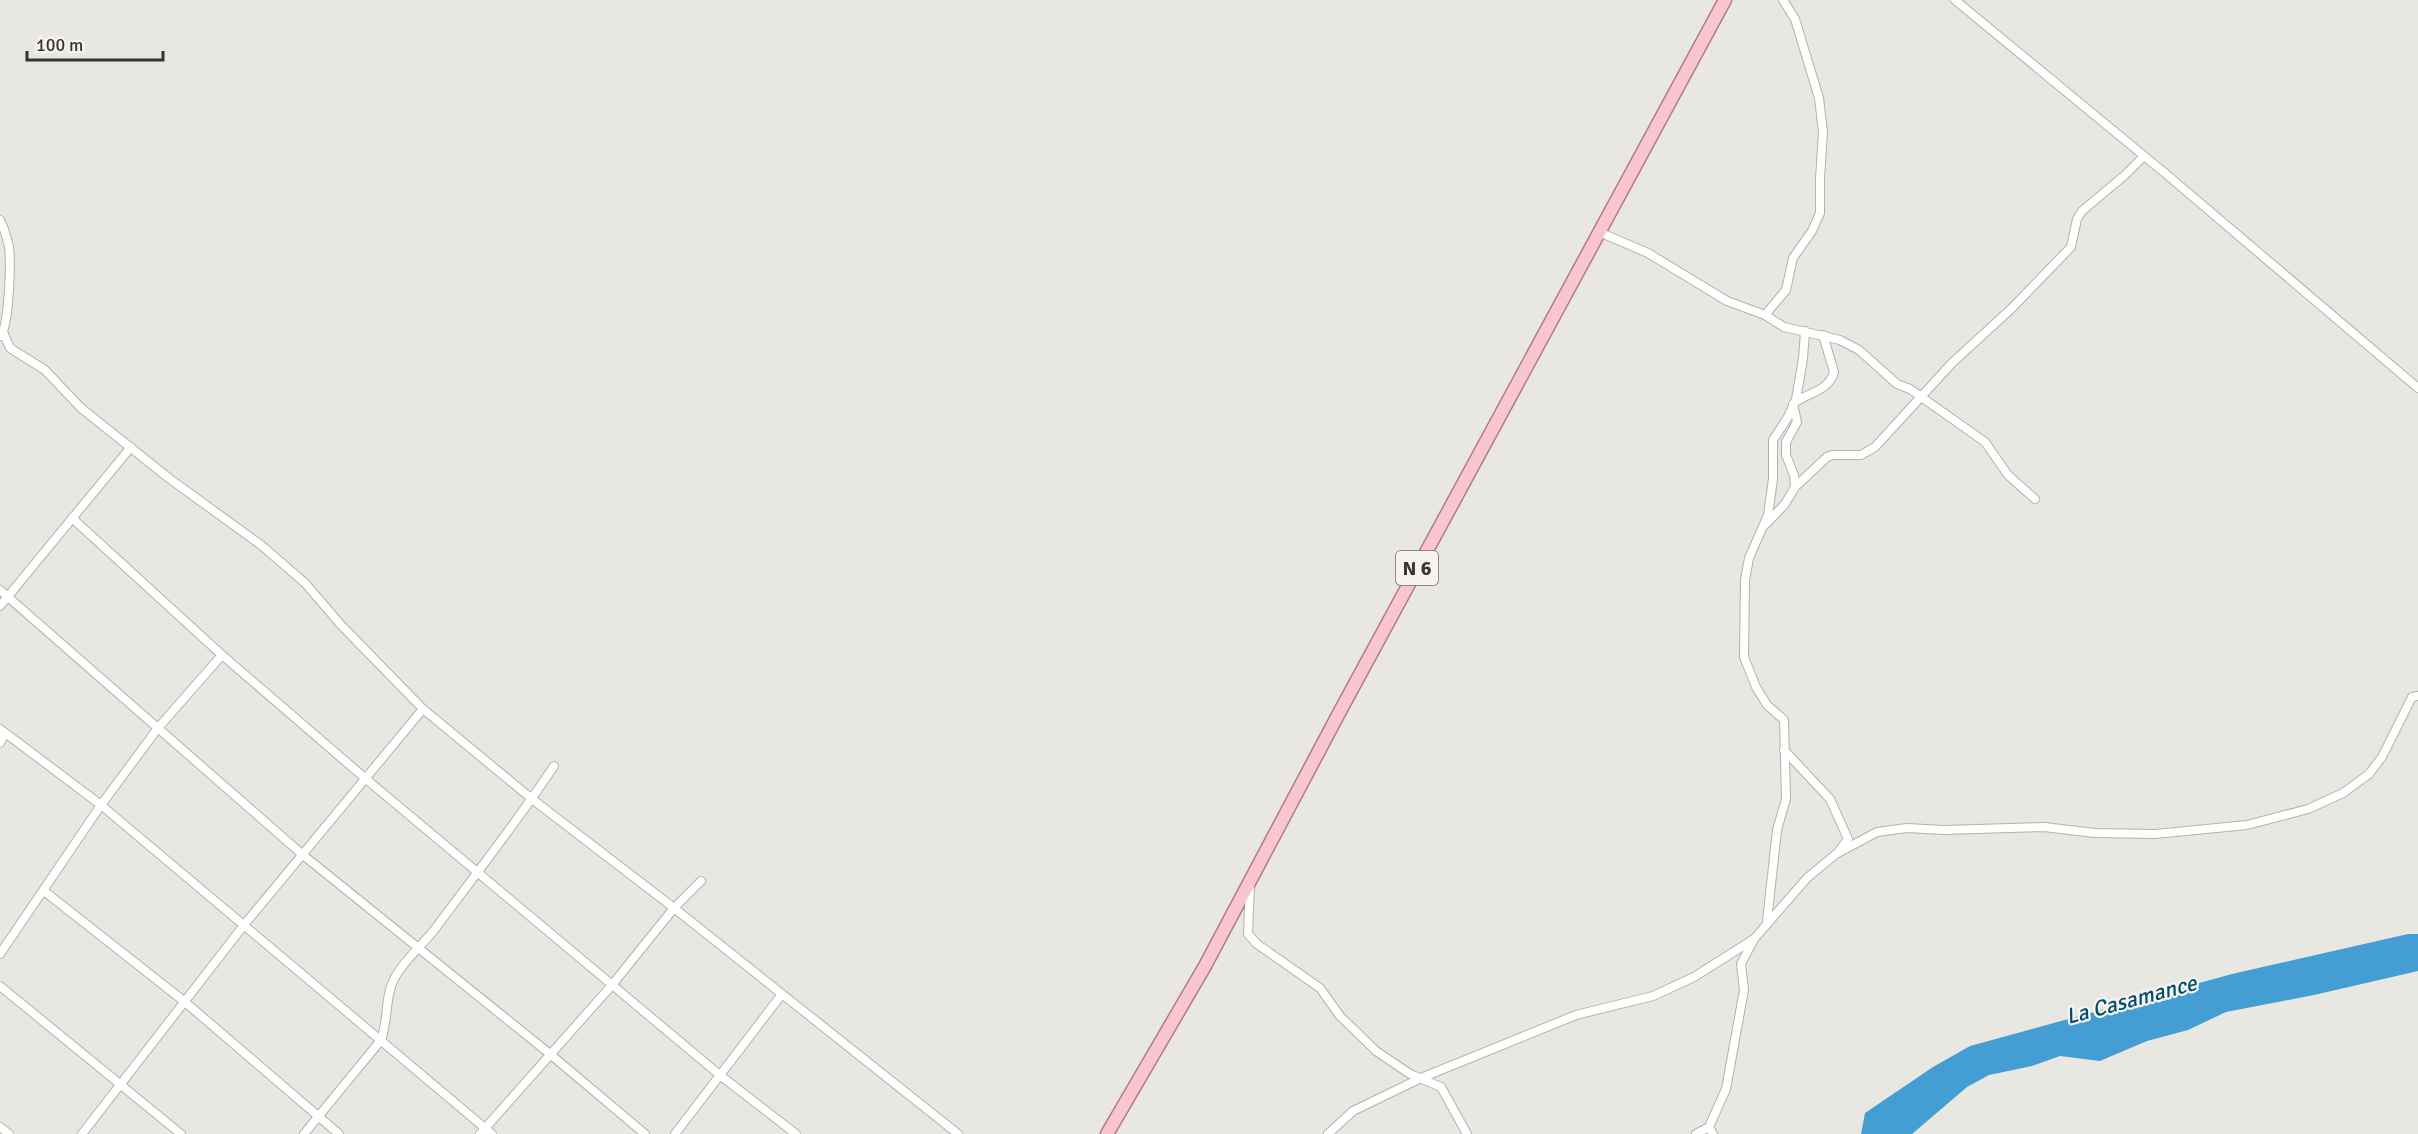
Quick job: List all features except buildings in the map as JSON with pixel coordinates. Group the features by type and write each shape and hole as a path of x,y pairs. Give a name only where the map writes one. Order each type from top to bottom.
{"main road":[{"name":"N 6","path":"1107,1134 1205,966 1338,715 1725,0"}],"street":[{"path":"1765,315 1786,290 1793,258 1812,231 1820,213 1823,132 1819,98 1796,19 1783,0"},
{"path":"1955,0 2166,174 2418,388"},
{"path":"1760,530 1785,504 1795,487 1832,455 1861,455 1875,447 1920,396 2071,247 2082,211 2143,157"},
{"path":"0,220 9,247 8,288 2,335 10,348 45,370 81,408 170,479 261,545 305,583 348,632 423,709 532,799 674,908 958,1134"},
{"path":"1599,232 1648,252 1727,301 1765,315 1784,327 1840,340 1859,350 1897,384 1920,396 1985,442 2008,475 2036,499"},
{"path":"0,280 8,288"},
{"path":"1767,922 1777,830 1786,799 1784,720 1767,705 1756,687 1744,657 1745,580 1749,558 1768,515 1772,488 1773,440 1788,417 1793,404 1803,359 1805,332"},
{"path":"1793,404 1800,398 1810,396 1832,378 1834,372 1823,335"},
{"path":"1793,404 1797,422 1785,442 1786,455 1794,474 1795,487"},
{"path":"0,606 131,447"},
{"path":"72,518 222,655 366,779 721,1076 796,1134"},
{"path":"0,590 303,855 550,1054 645,1134"},
{"path":"0,954 101,805 158,728 222,655"},
{"path":"1696,1134 1711,1131 1726,1089 1744,990 1741,964 1754,939 1767,922 1807,878 1836,854 1877,832 1907,828 1944,830 2044,827 2095,833 2154,834 2247,825 2308,808 2343,793 2369,774 2382,757 2412,697 2418,696"},
{"path":"82,1134 120,1082 244,925 423,709"},
{"path":"0,743 2,731 101,805 381,1040 486,1132 550,1054 612,985 674,908 701,881"},
{"path":"1784,750 1830,799 1848,839 1836,854"},
{"path":"304,1134 381,1040 386,1026 387,1004 396,975 419,949 478,871 554,766"},
{"path":"1250,881 1248,934 1257,944 1320,988 1340,1016 1376,1051 1410,1074 1441,1087 1467,1134"},
{"path":"44,891 185,1002 339,1134"},
{"path":"1328,1134 1353,1111 1420,1077 1576,1015 1653,996 1694,977 1754,939"},
{"path":"0,986 181,1134"},
{"path":"675,1134 782,994"},
{"path":"0,1127 9,1134"}],"water":[{"path":"2408,934 2418,934 2418,971 2226,1012 2188,1030 2147,1041 2100,1061 2060,1056 2032,1066 1989,1075 1967,1087 1912,1134 1861,1134 1865,1113 1933,1067 1970,1046 2232,974"}],"water label":[{"name":"La Casamance","path":"2131,999"}]}
